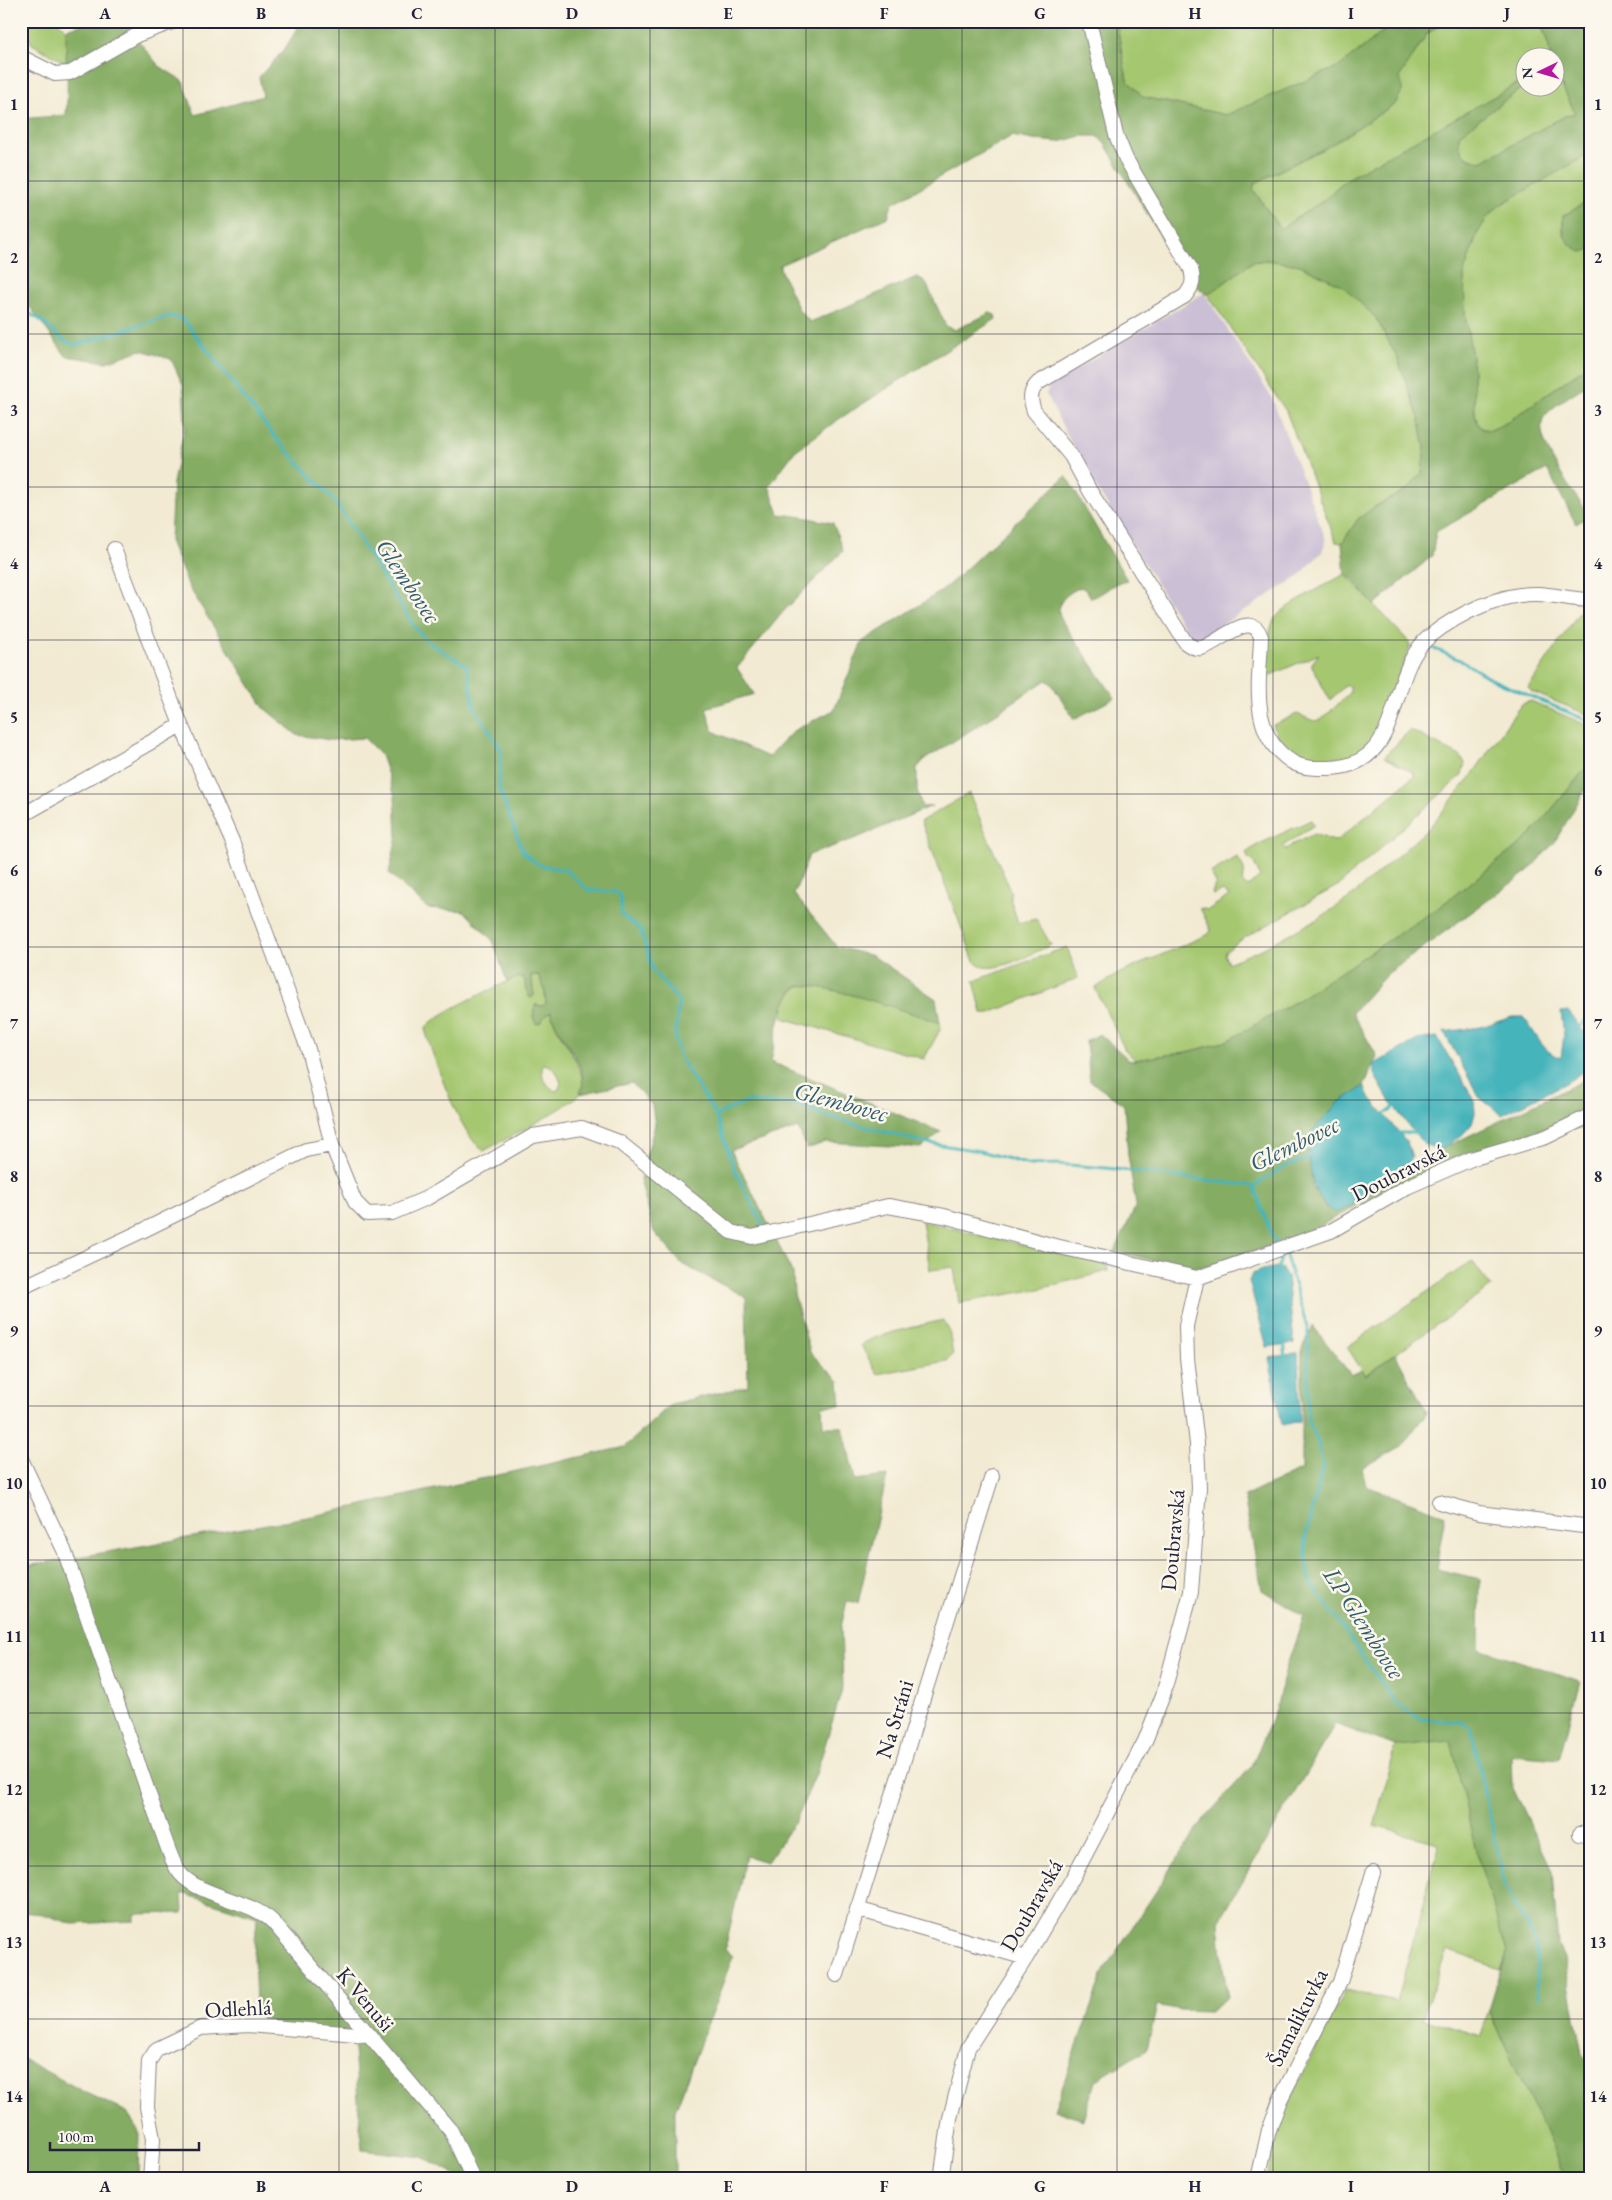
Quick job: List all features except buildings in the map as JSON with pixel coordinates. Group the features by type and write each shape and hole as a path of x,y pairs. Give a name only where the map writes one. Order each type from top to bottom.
{"street":[{"path":"21,58 55,74 70,73 137,35 175,21"},
{"path":"1089,21 1116,135 1138,181 1191,269 1194,280 1193,287 1186,296 1038,384 1031,396 1031,403 1034,411 1071,456 1090,491 1186,643 1192,647 1200,648 1242,626 1254,626 1259,630 1261,637 1259,713 1267,736 1275,747 1294,763 1309,768 1340,768 1356,764 1373,751 1384,733 1411,662 1418,649 1429,636 1477,608 1515,595 1538,594 1591,600"},
{"path":"114,549 181,725 232,841 275,957 308,1048 332,1145 355,1202 367,1214 392,1213 427,1198 533,1136 582,1128 619,1142 731,1232 752,1237 888,1206 944,1216 1051,1245 1197,1278"},
{"path":"21,816 181,725"},
{"name":"Doubravská","path":"941,2179 950,2118 968,2048 1026,1958 1075,1874 1144,1741 1163,1695 1192,1592 1200,1488 1187,1358 1186,1326 1197,1278 1331,1231 1407,1187 1471,1159 1546,1138 1591,1115"},
{"path":"21,1288 306,1150 332,1145"},
{"name":"K Venuši","path":"21,1458 70,1566 178,1870 192,1885 261,1911 306,1960 451,2131 473,2179"},
{"name":"Na Stráni","path":"837,1975 992,1476"},
{"path":"1439,1502 1479,1513 1591,1527"},
{"name":"Šamalikuvka","path":"1258,2179 1268,2130 1280,2100 1340,1982 1373,1873"},
{"path":"857,1909 1026,1958"},
{"name":"Odlehlá","path":"150,2179 154,2139 147,2107 148,2076 149,2060 157,2048 201,2028 248,2024 368,2035"}],"shaded area":[{"path":"1204,293 1272,398 1326,540 1322,552 1298,577 1198,640 1191,638 1084,468 1046,394 1050,385"}],"green space":[{"path":"21,21 57,21 67,30 66,63 32,44 29,38 21,32"},
{"path":"95,21 106,21 128,28 159,66 183,81 195,115 263,96 259,77 284,50 302,21 1116,21 1127,80 1143,97 1226,115 1340,66 1396,21 1445,21 1427,34 1400,76 1402,91 1395,104 1327,147 1255,183 1253,189 1280,229 1324,200 1344,181 1514,86 1514,94 1459,135 1459,146 1466,156 1481,162 1565,116 1575,113 1564,90 1564,48 1549,48 1540,21 1591,21 1591,153 1500,205 1487,218 1477,234 1464,272 1465,315 1472,357 1475,414 1478,425 1482,429 1491,430 1506,423 1591,363 1591,382 1553,408 1544,417 1542,426 1543,438 1548,451 1573,492 1586,510 1591,511 1591,515 1576,524 1547,469 1436,532 1432,556 1374,605 1352,579 1345,574 1342,543 1358,519 1376,506 1408,489 1422,473 1425,447 1420,421 1398,359 1376,318 1343,286 1300,265 1266,260 1252,262 1208,295 1186,278 1105,144 1097,136 1082,136 1059,142 1012,136 892,204 888,217 780,265 780,269 799,310 810,322 917,277 925,281 946,326 955,330 990,313 995,315 996,319 839,419 795,451 769,486 779,514 833,523 843,551 783,612 737,668 754,694 706,708 713,731 768,757 793,731 834,710 862,642 943,590 1066,476 1127,580 1117,583 1091,598 1087,591 1081,587 1065,597 1059,606 1059,612 1064,624 1115,698 1074,719 1051,683 1046,680 924,760 917,768 917,790 922,807 932,806 859,837 809,855 794,894 837,947 873,956 936,999 940,1023 843,993 822,988 797,987 786,1001 782,1011 771,1062 941,1132 921,1148 826,1142 807,1149 798,1128 731,1150 793,1274 794,1294 810,1352 839,1381 841,1405 822,1406 823,1427 843,1427 855,1480 887,1476 858,1603 847,1601 841,1627 843,1687 816,1774 796,1820 767,1862 746,1856 725,1950 733,1956 675,2111 675,2179 465,2179 423,2157 362,2150 353,2037 257,2026 254,1955 257,1917 182,1893 183,1913 135,1914 135,1921 72,1924 43,1914 21,1912 21,1567 313,1516 625,1447 671,1404 748,1386 746,1297 682,1264 654,1232 640,1179 655,1125 652,1105 632,1083 580,1094 583,1083 582,1073 551,1012 541,1022 536,1024 533,1017 535,1005 543,1006 546,1003 544,988 538,975 531,975 534,995 532,998 529,997 524,978 521,976 507,982 493,941 464,911 427,908 389,873 397,836 395,796 381,755 364,738 331,740 297,735 264,708 189,587 170,541 173,483 185,425 183,385 171,359 141,350 106,362 66,356 30,307 21,305 21,119 66,115 66,29"},
{"path":"1116,21 1396,21 1340,66 1226,115 1143,97 1127,80"},
{"path":"1445,21 1540,21 1549,48 1514,48 1514,86 1344,181 1324,200 1280,229 1253,189 1255,183 1327,147 1395,104 1402,91 1400,76 1427,34"},
{"path":"1564,90 1575,113 1565,116 1481,162 1463,155 1458,144 1459,135 1514,94 1514,98 1564,98"},
{"path":"1591,153 1591,199 1563,217 1563,235 1581,252 1591,249 1591,363 1506,423 1491,430 1483,429 1478,425 1475,414 1472,357 1465,315 1464,272 1477,234 1487,218 1500,205"},
{"path":"1591,199 1591,249 1582,252 1571,245 1565,238 1563,216"},
{"path":"1266,260 1300,265 1343,286 1376,318 1398,359 1420,421 1425,447 1422,473 1408,489 1376,506 1358,519 1342,543 1336,542 1286,411 1208,295 1252,262"},
{"path":"1345,574 1409,642 1410,647 1378,729 1358,753 1343,759 1315,761 1291,752 1278,738 1273,725 1297,714 1314,721 1321,720 1350,693 1350,686 1345,686 1330,700 1312,667 1312,663 1319,654 1264,678 1267,646 1273,622 1282,611 1299,599"},
{"path":"1580,611 1591,611 1591,716 1532,692 1528,688"},
{"path":"1531,701 1591,727 1591,762 1528,838 1438,908 1295,1002 1227,1041 1192,1051 1135,1060 1125,1050 1095,988 1120,973 1209,934 1211,930 1200,908 1208,910 1229,896 1223,891 1213,895 1216,882 1210,873 1237,857 1244,871 1242,882 1248,887 1260,876 1253,861 1248,858 1246,853 1257,845 1311,820 1314,825 1283,846 1286,850 1291,845 1314,834 1334,841 1338,840 1414,776 1414,773 1384,757 1410,730 1460,756 1465,763 1462,775 1339,885 1244,938 1226,951 1225,956 1228,963 1262,949 1321,917 1352,896 1429,828 1472,775 1522,704"},
{"path":"1591,762 1591,780 1554,843 1528,871 1387,974 1352,1013 1377,1056 1364,1086 1338,1103 1312,1186 1326,1208 1354,1204 1408,1165 1585,1080 1591,1074 1591,1128 1543,1129 1464,1154 1386,1190 1316,1228 1226,1262 1188,1269 1115,1251 1136,1205 1128,1155 1124,1105 1090,1081 1086,1041 1100,1034 1128,1059 1135,1060 1192,1051 1227,1041 1295,1002 1438,908 1528,838"},
{"path":"969,793 1011,892 1010,898 1018,923 1036,919 1051,945 1011,963 989,968 980,966 974,961 921,821"},
{"path":"1067,947 1078,978 990,1013 982,1013 974,981"},
{"path":"531,975 538,975 544,987 546,1003 543,1006 535,1005 546,1014 551,1012 556,1026 577,1063 583,1082 582,1088 574,1099 564,1106 484,1151 475,1143 457,1114 441,1076 425,1029 430,1023 452,1009 515,978 525,978 525,989 534,995","holes":["544,1064 556,1071 559,1077 561,1084 558,1090 555,1091 542,1075 542,1067"]},
{"path":"803,985 821,987 873,1000 940,1023 941,1028 924,1059 783,1018 788,998 794,990"},
{"path":"922,1221 1107,1265 1108,1271 1039,1289 959,1303 954,1267 930,1270"},
{"path":"1472,1261 1491,1287 1365,1375 1347,1347"},
{"path":"943,1320 949,1330 953,1355 947,1361 877,1374 861,1345 877,1337"},
{"path":"1313,1326 1351,1375 1362,1370 1366,1375 1395,1354 1427,1412 1402,1446 1362,1468 1366,1486 1445,1515 1436,1569 1480,1579 1479,1648 1580,1681 1559,1759 1511,1755 1512,1786 1552,1871 1558,1946 1564,1958 1582,2054 1591,2071 1591,2179 1567,2179 1489,2010 1507,1952 1475,1848 1451,1741 1396,1746 1335,1724 1219,1921 1223,1968 1228,1997 1210,2011 1180,2010 1157,2005 1147,2049 1095,2081 1083,2120 1054,2110 1104,1970 1204,1819 1252,1766 1276,1709 1286,1668 1304,1616 1262,1590 1244,1497 1302,1469 1302,1348"},
{"path":"1451,1740 1475,1848 1507,1952 1501,1969 1447,1950 1422,2018 1481,2036 1489,2010 1567,2179 1267,2179 1278,2124 1345,1990 1397,2002 1439,1843 1374,1826 1396,1746"},
{"path":"21,2058 88,2094 127,2112 139,2132 138,2179 21,2179"}],"water":[{"path":"1568,1011 1582,1030 1591,1035 1591,1066 1566,1083 1502,1115 1479,1097 1444,1032 1481,1027 1512,1017 1523,1017 1548,1051 1561,1058 1564,1035 1561,1012"},
{"path":"1437,1037 1474,1099 1475,1113 1472,1124 1462,1135 1440,1150 1424,1144 1414,1133 1389,1100 1374,1074 1373,1065 1417,1040"},
{"path":"1364,1086 1368,1095 1407,1142 1412,1157 1408,1165 1354,1204 1335,1213 1326,1206 1315,1189 1310,1168 1308,1136 1338,1103"},
{"path":"1277,1267 1282,1269 1287,1276 1294,1343 1267,1347 1249,1281 1252,1274"},
{"path":"1298,1353 1300,1421 1282,1425 1269,1358"}],"waterway":[{"name":"Glembovec","path":"21,309 39,319 63,340 75,345 170,316 184,320 278,441 335,501 415,628 428,642 467,666 474,707 501,749 499,788 523,852 539,865 566,870 588,890 616,892 620,895 622,915 641,930 653,971 679,1001 675,1036 680,1058 716,1115 746,1102 794,1104 826,1116 922,1142 980,1151 1030,1165 1057,1164 1106,1168 1254,1186 1286,1166 1305,1160 1312,1153"},
{"path":"1428,646 1460,660 1493,680 1591,722"},
{"path":"1578,1031 1591,1010"},
{"path":"1380,1116 1390,1111 1397,1103"},
{"name":"LP Glembovce","path":"716,1115 735,1171 762,1223 762,1231"},
{"name":"Glembovec","path":"1394,1133 1414,1133 1417,1131"},
{"name":"LP Glembovce","path":"1254,1186 1272,1236 1279,1245"},
{"name":"LP Glembovce","path":"1285,1252 1308,1330 1308,1423 1317,1439 1323,1467 1305,1539 1308,1578 1396,1704 1421,1719 1461,1722 1471,1728 1505,1885 1536,1943 1538,1997"},
{"path":"1277,1272 1282,1254"},
{"path":"1284,1340 1286,1359"}]}
